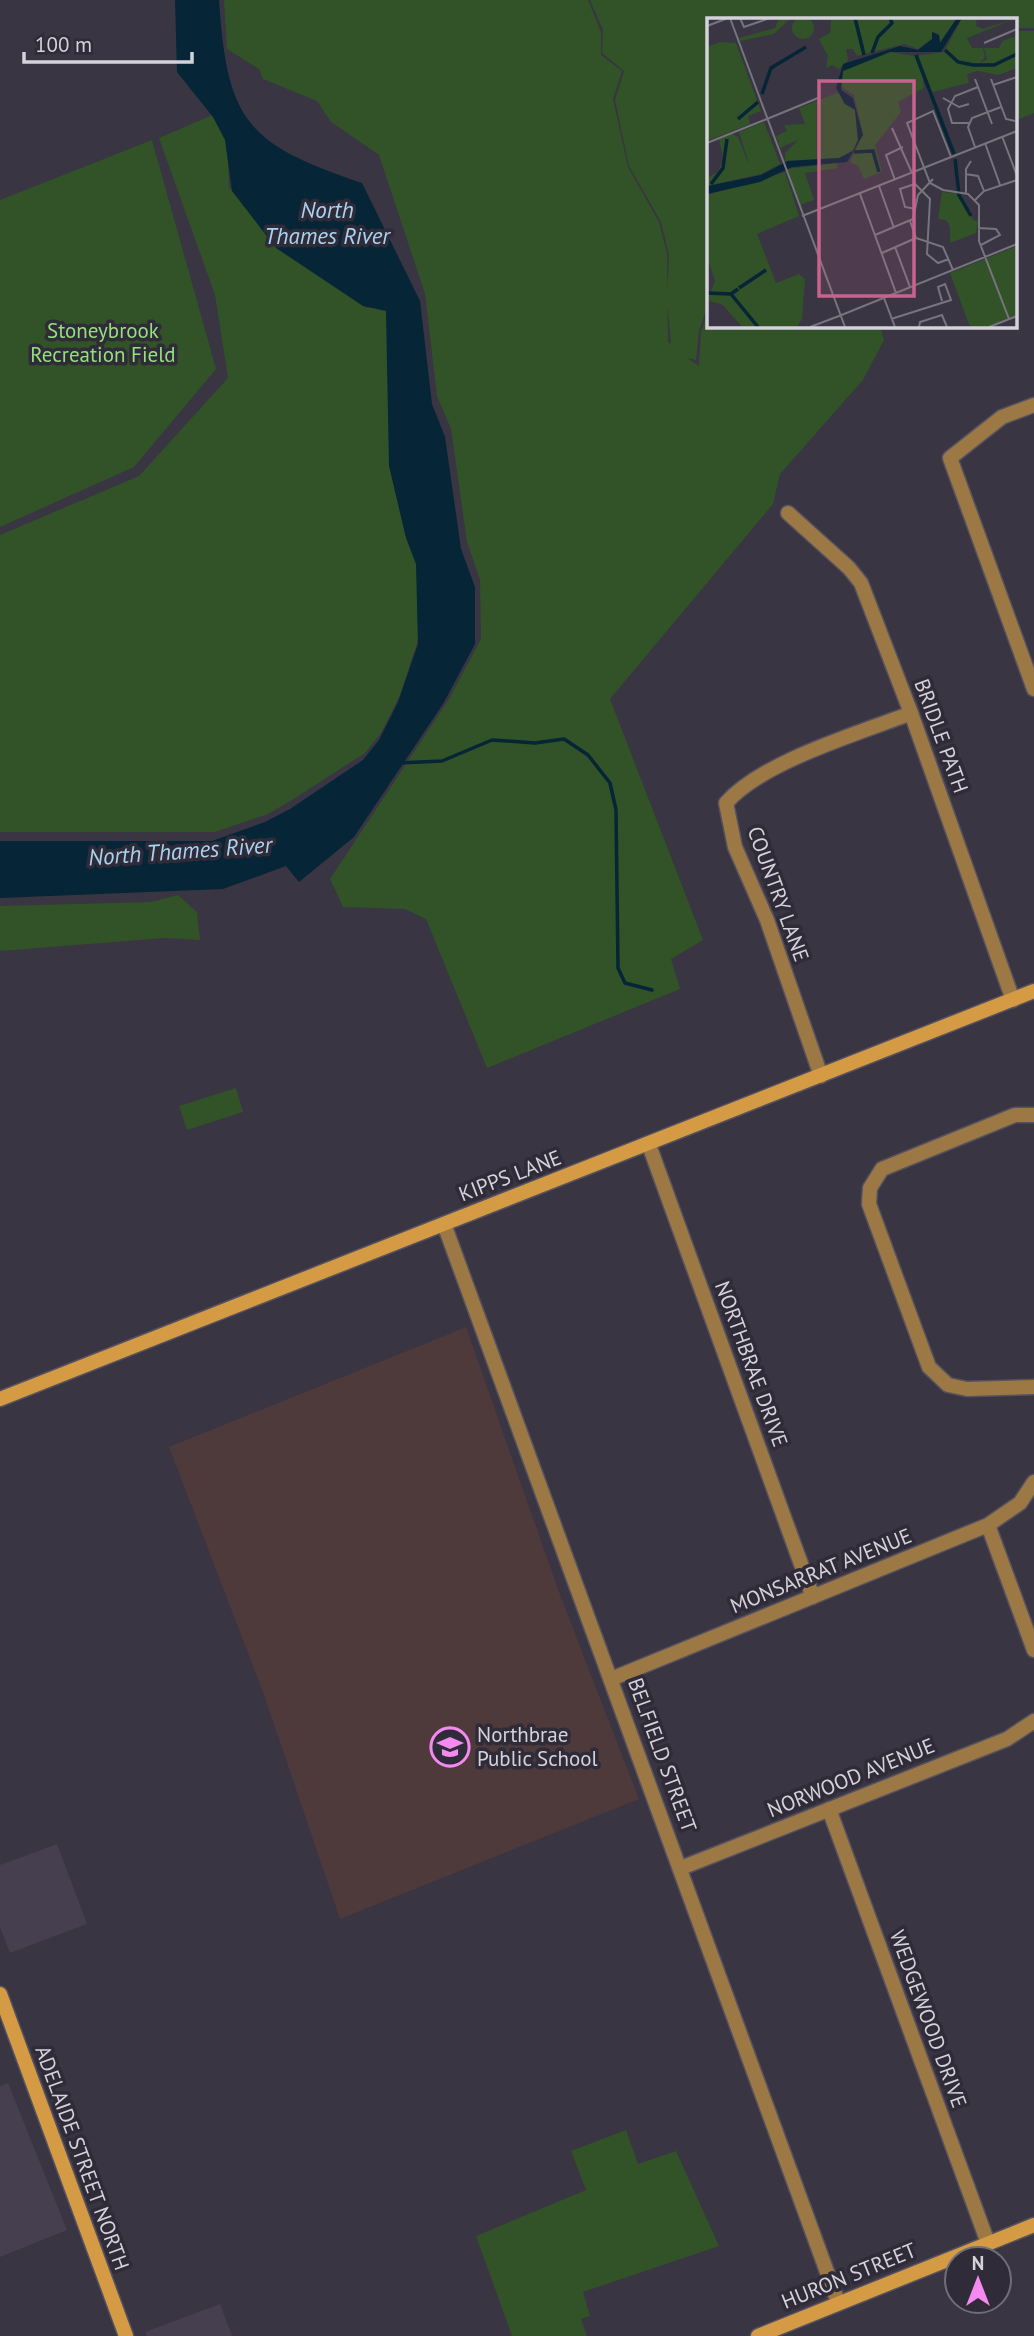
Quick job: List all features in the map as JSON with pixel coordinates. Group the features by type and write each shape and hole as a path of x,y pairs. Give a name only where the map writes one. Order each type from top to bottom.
{"street":[{"path":"1034,405 1002,417 950,458 1034,689"},
{"name":"BRIDLE PATH","path":"788,513 858,578 911,713 1013,1000"},
{"name":"COUNTRY LANE","path":"821,1076 767,920 735,847 726,803 738,789 775,768 911,713"},
{"name":"KIPPS LANE","path":"0,1399 1034,991"},
{"path":"1034,1115 1015,1115 882,1169 870,1188 869,1204 929,1367 948,1385 967,1389 1034,1387"},
{"name":"NORTHBRAE DRIVE","path":"649,1145 813,1597"},
{"name":"BELFIELD STREET","path":"444,1224 838,2302"},
{"name":"MONSARRAT AVENUE","path":"611,1679 988,1525 1020,1503 1034,1482"},
{"path":"988,1525 1034,1650"},
{"name":"NORWOOD AVENUE","path":"681,1868 1007,1739 1034,1721"},
{"name":"WEDGEWOOD DRIVE","path":"829,1809 988,2243"},
{"name":"ADELAIDE STREET NORTH","path":"0,1994 126,2336"},
{"name":"HURON STREET","path":"758,2336 1034,2225"}],"shaded area":[{"path":"466,1327 559,1592 639,1799 340,1919 264,1695 169,1447"},
{"path":"57,1844 87,1924 10,1953 0,1927 0,1865"},
{"path":"8,2083 67,2230 0,2257 0,2086"},
{"path":"220,2304 232,2336 147,2336 145,2332"}],"green space":[{"path":"224,0 588,0 601,32 601,55 622,71 613,99 628,167 659,222 667,254 667,289 669,255 661,222 629,166 615,100 624,71 602,53 603,30 590,0 1034,0 1034,28 1016,30 1016,18 707,18 707,307 699,331 696,360 687,358 699,366 701,332 707,313 707,327 880,327 884,340 863,380 780,474 773,504 610,699 703,940 671,959 680,989 487,1068 426,919 405,909 343,907 330,879 449,699 481,639 480,580 467,542 451,429 437,396 425,294 379,155 331,122 317,101 263,79 259,69 227,49","holes":["668,305 671,344 668,342"]},
{"path":"1018,31 1034,31 1034,113 1016,121"},
{"path":"215,114 227,135 229,187 275,244 367,308 388,304 418,558 419,637 400,695 381,733 365,753 268,814 215,832 0,832 0,535 139,476 228,378 215,295 159,138"},
{"name":"Stoneybrook Recreation Field","path":"152,140 216,369 134,467 0,527 0,200"},
{"path":"178,895 197,912 200,940 165,938 0,951 0,906 151,902"},
{"path":"236,1088 243,1112 187,1130 179,1106"},
{"path":"626,2130 638,2164 676,2151 719,2246 583,2292 590,2316 581,2319 587,2336 512,2336 476,2236 586,2190 571,2151"}],"water":[{"name":"North Thames River","path":"175,0 219,0 229,75 237,101 250,123 268,140 292,155 362,183 420,301 432,404 445,437 461,549 475,587 475,644 443,704 354,837 299,882 286,866 223,889 0,898 0,841 212,841 265,822 290,809 363,760 379,740 398,702 418,644 416,564 406,538 389,466 386,311 363,306 276,248 232,191 225,140 213,117 177,72"}],"waterway":[{"path":"399,763 442,761 492,740 535,743 564,739 588,755 610,783 616,810 618,968 625,983 652,990"}],"place":[{"name":"Northbrae Public School","path":"450,1747"}]}
